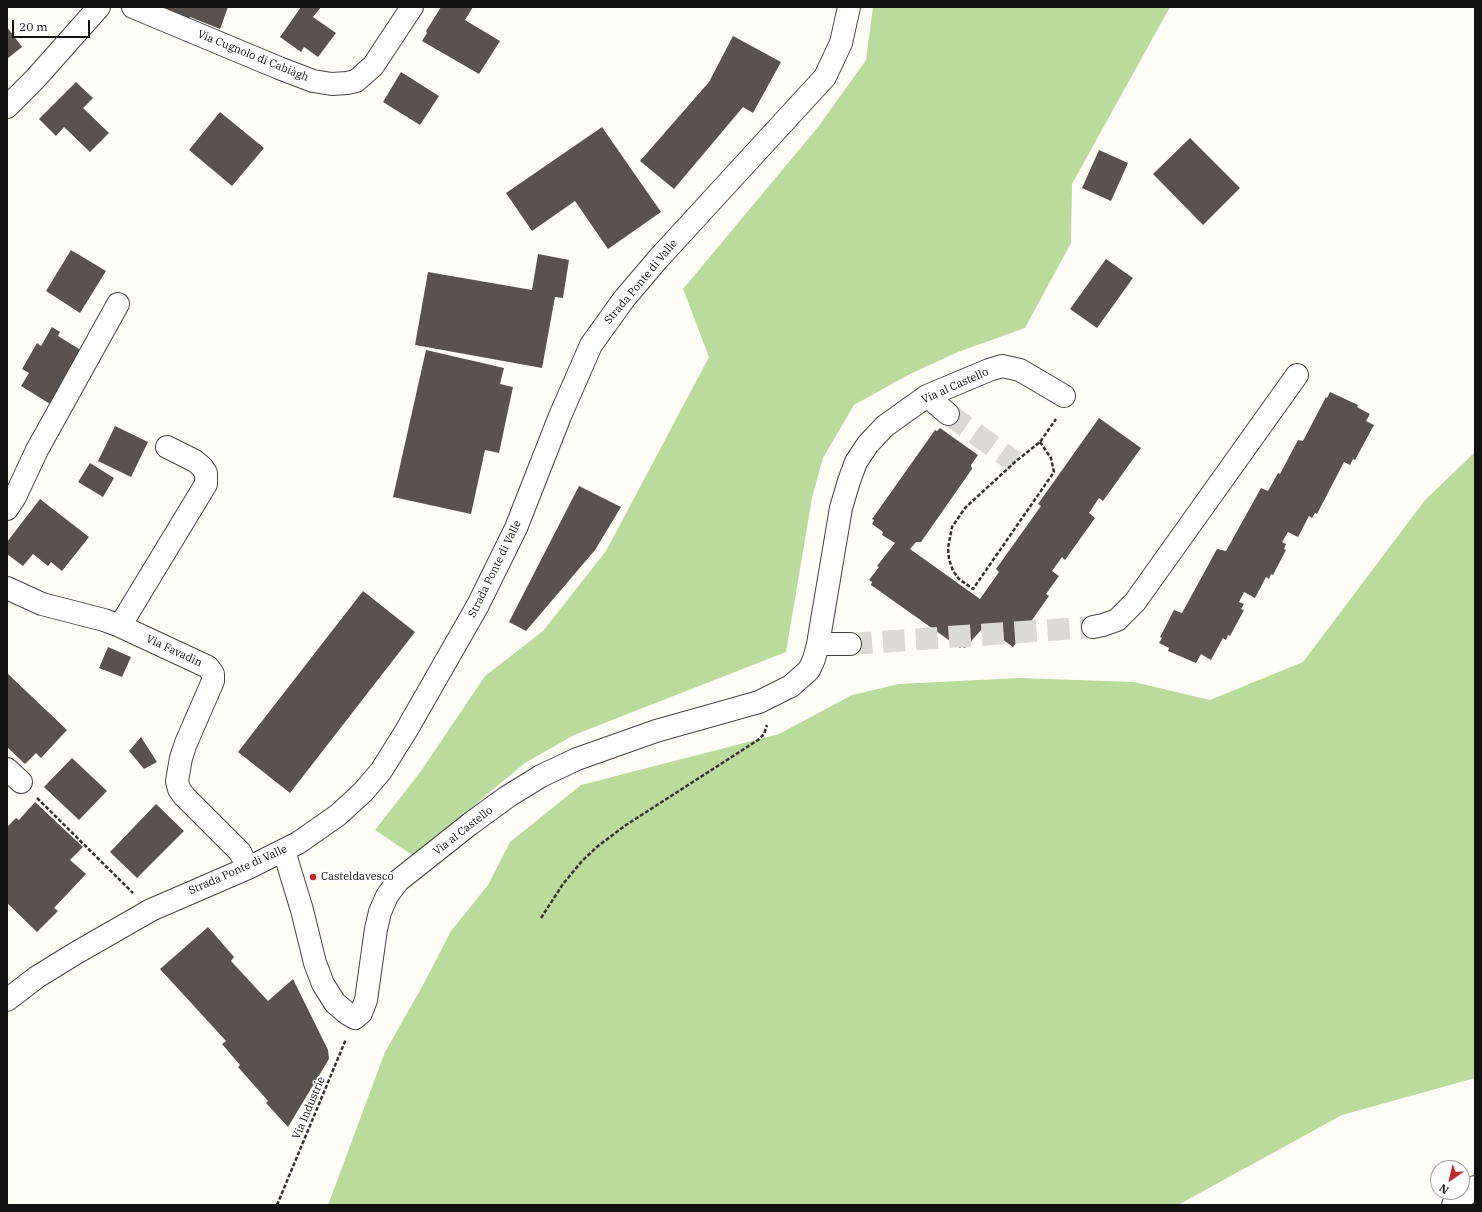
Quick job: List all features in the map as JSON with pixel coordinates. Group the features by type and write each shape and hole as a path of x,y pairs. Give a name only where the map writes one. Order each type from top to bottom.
{"street":[{"path":"7,107 36,78 99,7"},
{"name":"Via Cugnolo di Cabiàgh","path":"133,7 279,68 313,81 332,84 347,83 356,80 373,66 412,7"},
{"name":"Strada Ponte di Valle","path":"7,1000 76,952 151,910 284,851 338,815 363,792 381,771 406,731 482,598 516,528 560,416 591,345 624,299 653,265 825,77 841,42 849,7"},
{"path":"7,508 15,496 37,450 118,304"},
{"name":"Via al Castello","path":"356,1018 361,1013 366,1000 376,929 380,912 387,896 398,882 470,824 507,797 540,776 577,758 656,731 759,702 776,695 800,679 808,670 814,659 818,644 841,508 856,462 868,444 885,426 927,396 1002,366 1020,370 1064,396"},
{"path":"1093,627 1117,620 1135,602 1297,374"},
{"path":"927,396 948,414"},
{"path":"120,626 206,484 206,473 202,467 195,461 167,447"},
{"name":"Via Favadìn","path":"7,588 42,604 104,620 120,626 198,661 208,667 213,674 211,687 183,750 177,781 184,796 240,852 248,868"},
{"path":"818,644 850,644"},
{"path":"284,851 323,984 335,1003 348,1014 356,1018"},
{"path":"1453,1205 1475,1187"}],"path":[{"path":"1040,442 1051,458 1054,472 973,589 953,571 949,559 948,548 952,527 965,508 980,493 1040,442 1057,418 1064,396"},
{"path":"541,918 563,884 582,861 598,846 626,825 758,740 767,729 767,724 759,702"},
{"path":"14,776 151,910"},
{"name":"Via Industrie","path":"277,1205 356,1018"}],"green space":[{"path":"873,7 1170,7 1072,184 1071,243 1025,328 958,352 908,375 854,405 823,458 812,498 786,652 574,735 525,763 485,796 418,859 375,830 421,771 485,676 543,631 606,551 709,357 683,289 818,127 866,60"},
{"path":"1475,452 1475,1078 1342,1115 1178,1205 328,1205 385,1052 423,985 451,931 488,885 510,842 581,785 779,734 852,695 899,684 1019,678 1134,682 1210,700 1303,662 1425,500"}],"building":[{"path":"164,7 228,7 220,29 190,17 189,19 163,9"},
{"path":"301,7 321,7 313,17 336,33 318,57 304,47 301,52 280,37"},
{"path":"441,7 473,7 465,20 500,41 479,74 422,41 427,33 426,31"},
{"path":"7,27 22,47 7,59"},
{"path":"733,36 781,62 753,113 743,107 674,189 640,161 709,82"},
{"path":"401,72 439,96 420,125 383,102"},
{"path":"76,82 93,98 83,108 109,133 90,152 64,127 56,136 39,119"},
{"path":"220,112 264,148 232,186 189,150"},
{"path":"602,127 661,212 608,249 575,201 532,231 506,193"},
{"path":"1190,138 1240,188 1203,225 1153,174"},
{"path":"1099,150 1128,163 1111,201 1082,188"},
{"path":"71,250 106,271 80,313 46,291"},
{"path":"538,254 569,260 563,298 555,297 542,368 415,345 428,272 532,290"},
{"path":"1106,259 1133,278 1097,328 1070,309"},
{"path":"52,327 60,332 58,336 84,352 55,407 21,386 29,373 22,369 37,343 41,346"},
{"path":"426,350 504,368 500,384 513,387 499,453 485,450 471,514 393,497"},
{"path":"1330,392 1358,405 1357,407 1370,414 1366,421 1374,425 1355,460 1353,459 1350,465 1344,462 1317,514 1315,513 1312,518 1309,516 1298,537 1288,532 1282,542 1286,544 1284,549 1286,550 1273,575 1271,574 1269,579 1266,577 1255,598 1244,592 1239,602 1244,604 1241,609 1244,610 1230,636 1228,635 1226,640 1223,638 1211,660 1201,654 1196,663 1168,651 1169,648 1159,643 1162,638 1160,637 1174,610 1182,613 1217,549 1226,551 1261,488 1268,491 1278,473 1280,474 1298,440 1303,441"},
{"path":"1099,418 1141,448 1103,501 1099,498 1089,513 1095,518 1065,560 1062,557 1052,571 1059,576 1046,594 1049,596 1013,647 999,637 997,640 982,629 965,648 962,646 960,648 871,585 872,582 869,580 879,567 877,566 895,543 882,535 883,532 872,524 874,520 872,519 935,430 937,431 940,428 978,455 971,465 972,469 921,542 916,542 910,549 980,599 999,572 996,569 1041,506 1038,504"},
{"path":"115,426 148,442 131,477 98,461"},
{"path":"90,463 114,478 103,497 78,482"},
{"path":"579,486 621,507 595,550 526,631 509,622"},
{"path":"40,499 89,537 62,571 51,562 48,566 33,554 23,566 7,554 7,542"},
{"path":"363,591 415,632 290,793 238,752"},
{"path":"108,647 131,657 122,677 99,668"},
{"path":"7,673 67,730 41,758 36,753 25,764 7,747"},
{"path":"141,737 157,762 144,769 129,751"},
{"path":"72,758 107,791 79,820 44,787"},
{"path":"35,802 83,847 70,860 86,874 54,908 58,911 37,932 7,903 7,827 16,818 19,820"},
{"path":"156,804 184,831 137,878 110,852"},
{"path":"208,927 234,957 231,961 268,1001 293,979 328,1050 329,1059 288,1127 266,1103 268,1101 238,1067 240,1065 222,1044 226,1041 160,969"}],"tunnel":[{"path":"948,414 1015,462"},
{"path":"850,644 1093,627"}],"place":[{"name":"Casteldavesco","path":"313,877"}]}
